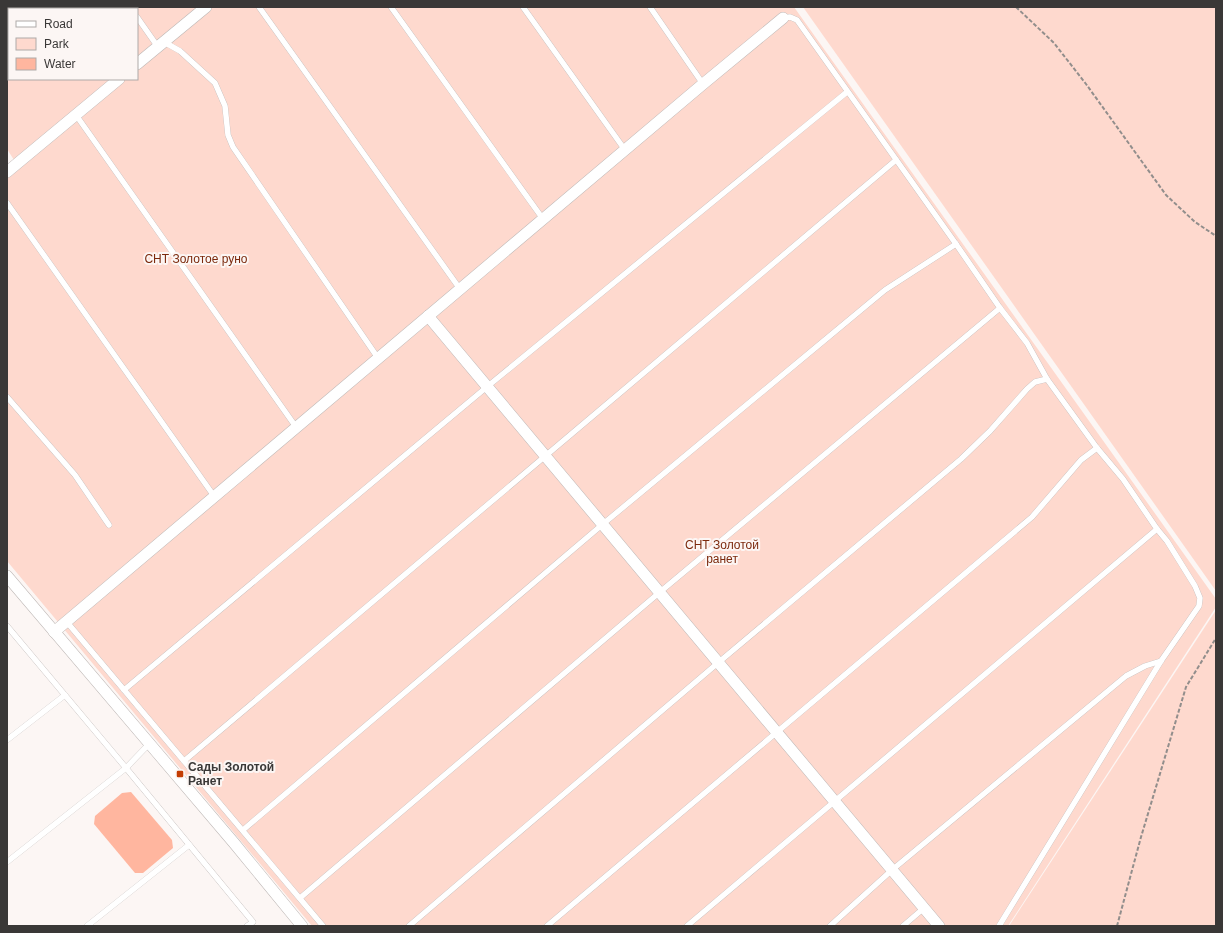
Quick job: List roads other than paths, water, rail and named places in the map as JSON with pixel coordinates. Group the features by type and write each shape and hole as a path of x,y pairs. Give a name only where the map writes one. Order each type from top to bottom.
{"street":[{"path":"138,63 206,7"},
{"path":"54,632 783,18"},
{"path":"7,172 118,80"},
{"path":"428,316 939,926"},
{"path":"7,576 234,843 302,926"}],"lane":[{"path":"259,7 460,289"},
{"path":"391,7 543,219"},
{"path":"523,7 625,150"},
{"path":"650,7 703,84"},
{"path":"783,18 790,17 797,20 1000,308 1027,343 1047,379 1096,448 1123,479 1157,529 1167,541 1196,586 1200,598 1199,606 1161,661 999,926"},
{"path":"138,18 161,44 180,51 215,83 225,106 228,135 233,147 378,358"},
{"path":"124,690 488,386 847,92"},
{"path":"76,115 296,428"},
{"path":"184,761 896,160"},
{"path":"7,203 214,496"},
{"path":"243,830 603,524 885,290 956,244"},
{"path":"300,898 660,592 1000,308"},
{"path":"409,926 719,662 961,459 990,431 1035,382 1047,379"},
{"path":"7,397 75,475 109,525"},
{"path":"547,926 1032,517 1081,460 1096,448"},
{"path":"687,926 1157,529"},
{"path":"66,621 323,926"},
{"path":"7,626 253,922 247,926"},
{"path":"830,926 892,870 1126,676 1145,666 1161,661"},
{"path":"7,740 65,695"},
{"path":"7,862 126,768 149,744"},
{"path":"87,926 189,845"},
{"path":"903,926 924,908"}],"water":[{"path":"131,792 172,840 173,848 143,873 135,873 94,824 95,816 122,793"}],"place":[{"name":"Сады Золотой Ранет","path":"180,774"}],"park label":[{"name":"СНТ Золотое руно","path":"196,259"},
{"name":"СНТ Золотой ранет","path":"722,552"}]}
